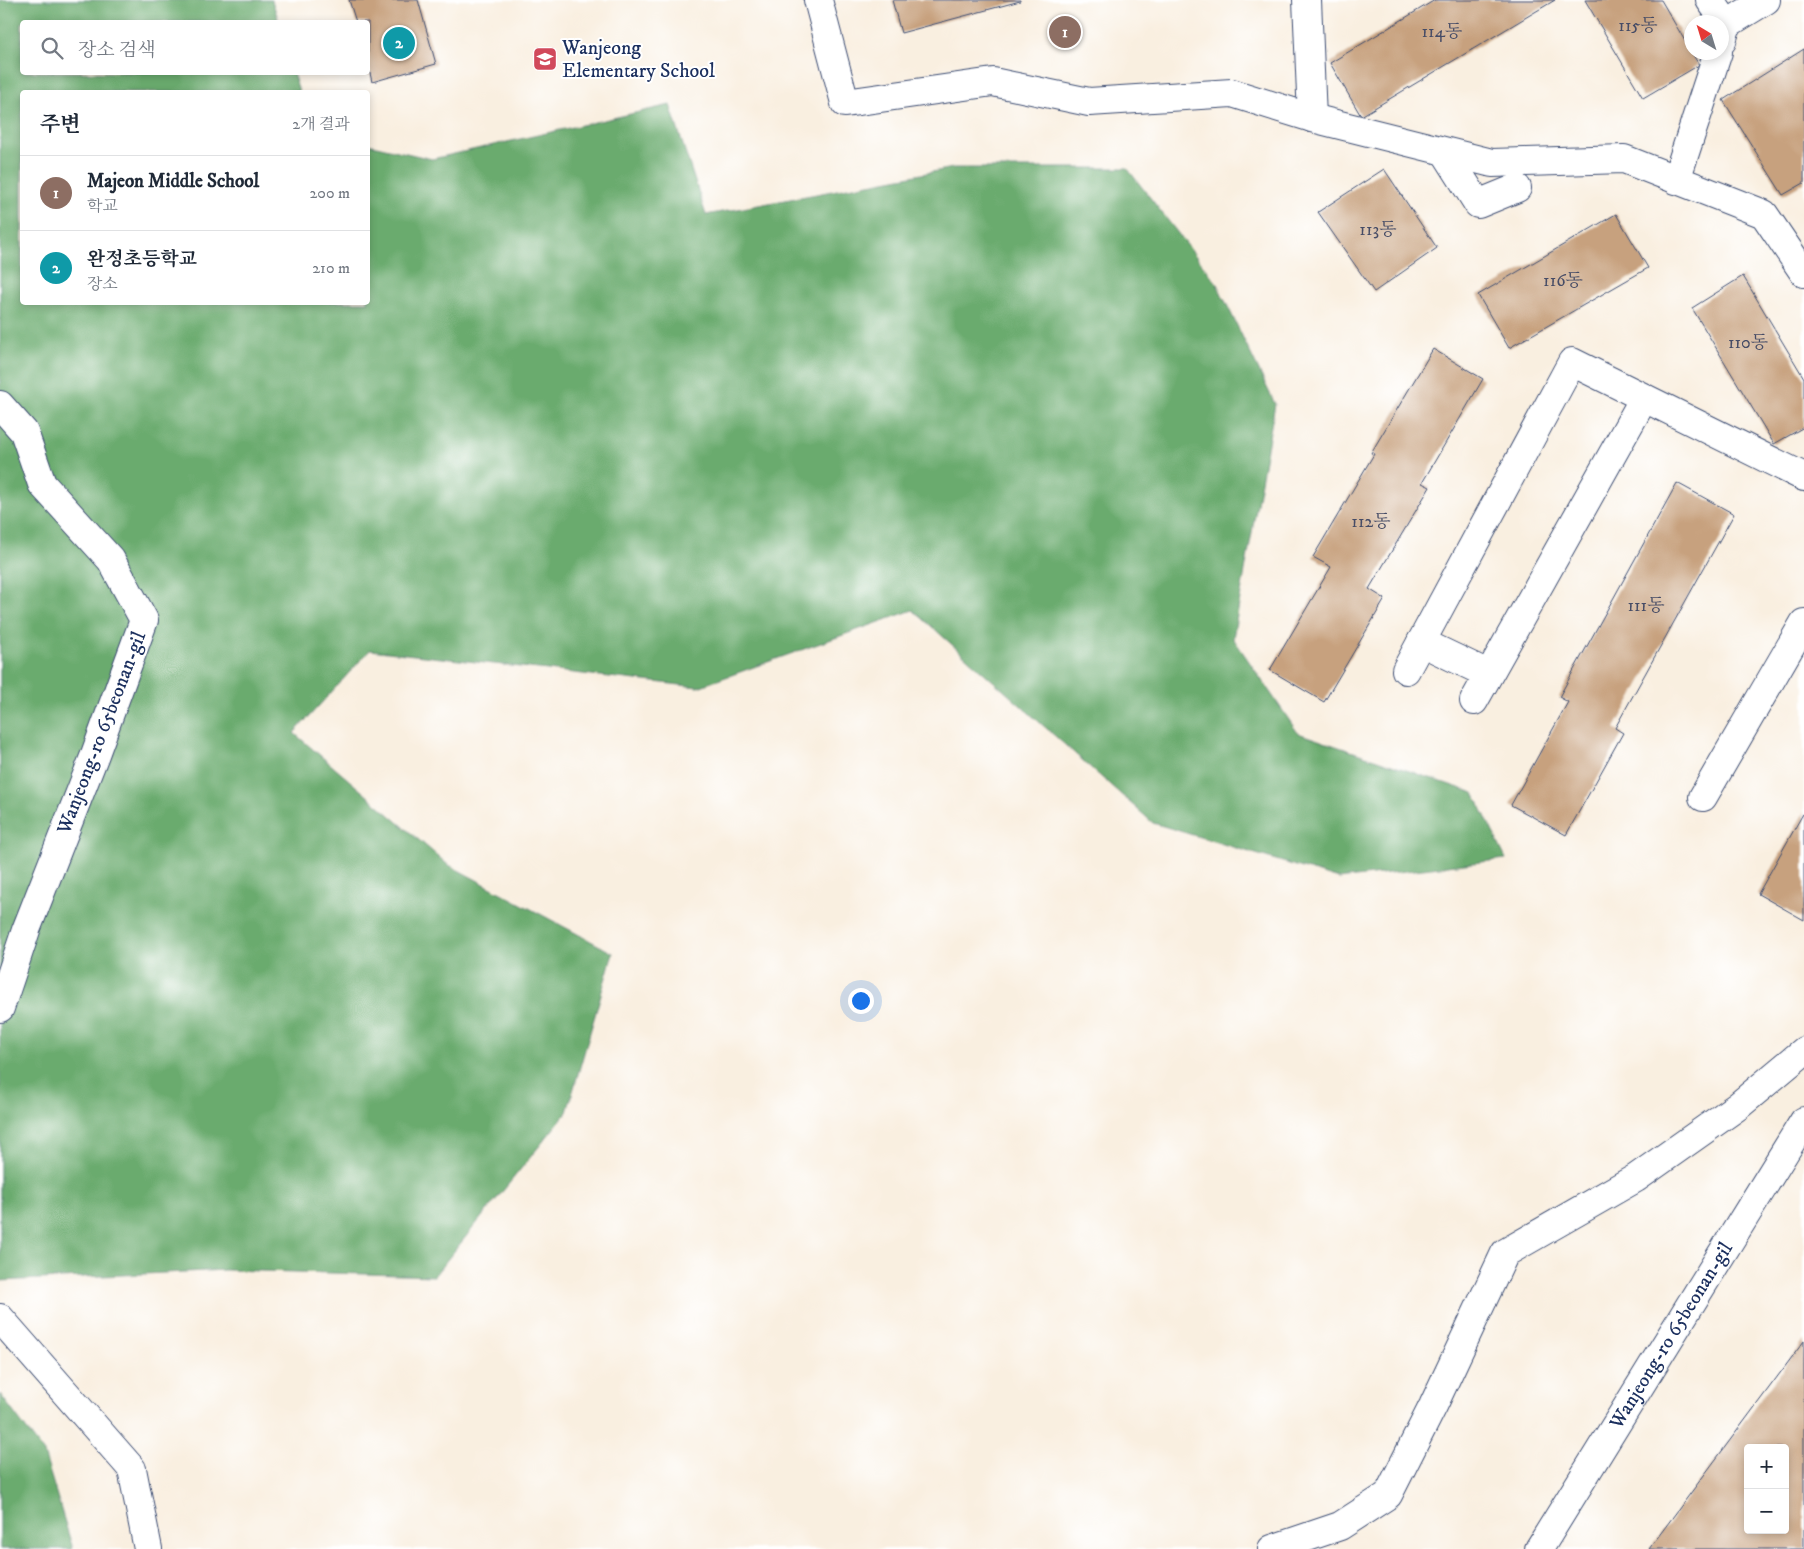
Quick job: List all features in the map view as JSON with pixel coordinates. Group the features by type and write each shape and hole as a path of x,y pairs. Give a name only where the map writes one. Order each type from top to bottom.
{"street":[{"path":"818,0 845,103 993,82 1089,102 1232,93 1312,118 1492,163 1624,159 1764,214 1804,273"},
{"path":"1307,0 1312,118"},
{"path":"1710,0 1716,15"},
{"path":"1729,29 1766,0"},
{"path":"1676,180 1715,60"},
{"path":"1445,152 1478,204 1518,188"},
{"path":"1406,670 1572,362 1804,478"},
{"path":"1474,701 1644,398"},
{"name":"Wanjeong-ro 65beonan-gil","path":"0,405 24,432 42,484 111,560 144,620 94,757 26,930 0,1008"},
{"path":"1703,798 1804,623"},
{"path":"1421,642 1488,674"},
{"path":"1272,1549 1340,1526 1388,1495 1433,1406 1505,1253 1636,1178 1738,1106 1804,1051"},
{"name":"Wanjeong-ro 65beonan-gil","path":"1538,1549 1804,1121"},
{"path":"0,1318 132,1469 148,1549"}],"green space":[{"path":"0,0 272,0 278,20 20,20 20,75 294,75 298,90 20,90 20,305 370,305 370,144 432,159 670,105 706,215 953,168 1127,168 1216,282 1275,404 1233,638 1298,733 1474,793 1506,859 1339,879 1153,823 913,610 698,687 370,650 294,733 447,864 613,953 567,1112 434,1276 226,1270 0,1281"},
{"path":"0,1394 44,1453 73,1549 0,1549"}],"building":[{"path":"349,0 418,0 436,64 372,82 370,73 370,20 355,20"},
{"path":"892,0 1020,0 1020,1 901,33"},
{"path":"1435,0 1555,0 1361,116 1330,63"},
{"path":"1585,0 1661,0 1684,39 1684,60 1696,60 1699,65 1643,98"},
{"path":"1804,49 1804,183 1783,195 1723,100"},
{"path":"1384,169 1437,248 1374,292 1318,212"},
{"path":"1616,214 1648,268 1509,348 1478,295"},
{"path":"1743,276 1804,378 1804,427 1774,444 1692,308"},
{"path":"1433,349 1483,379 1422,483 1430,487 1369,589 1385,599 1324,702 1270,670 1331,567 1313,557 1374,454 1371,453"},
{"path":"1677,483 1734,514 1615,728 1623,733 1566,835 1511,805 1568,702 1559,697"},
{"path":"1804,812 1804,920 1758,894"},
{"path":"1804,1341 1804,1549 1649,1549"}],"place":[{"name":"Majeon Middle School","path":"1065,32"},
{"name":"완정초등학교","path":"399,43"},
{"name":"Wanjeong Elementary School","path":"545,59"}]}
